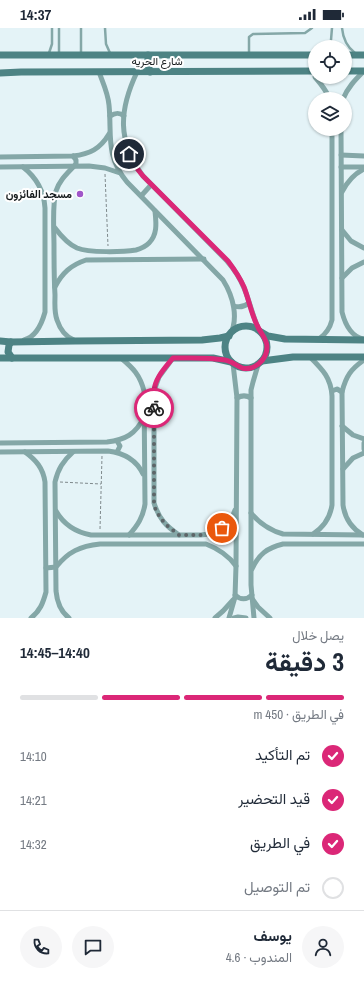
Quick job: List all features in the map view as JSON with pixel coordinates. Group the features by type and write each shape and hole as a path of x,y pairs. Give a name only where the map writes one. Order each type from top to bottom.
{"street":[{"name":"شارع الحريه","path":"0,55 308,55"},
{"path":"148,55 150,72"},
{"path":"352,71 364,71"},
{"path":"346,92 364,71"},
{"path":"99,72 107,93 112,154 120,173 223,280 228,288 234,306 233,330 227,340 226,349 228,358 232,363 237,398 235,596 229,618"},
{"path":"136,72 128,93 124,116 125,141 129,154 135,166 151,185 228,261 243,286 260,332 276,338 364,340"},
{"name":"شارع الحريه","path":"0,73 150,72 308,74"},
{"path":"110,116 118,113 124,116"},
{"path":"0,157 82,155 94,150 105,141 110,133"},
{"path":"319,340 328,332 331,326 332,312 332,136"},
{"path":"341,136 342,312 344,320 352,333 358,338 364,340"},
{"path":"341,155 364,156"},
{"path":"73,156 76,164 62,178 58,185 54,200 54,287 56,319 64,333 75,341"},
{"path":"12,157 10,161 12,167"},
{"path":"0,167 97,166 120,173"},
{"path":"20,341 28,339 34,334 43,320 45,312 44,201 41,188 33,176 23,167"},
{"path":"341,167 364,168"},
{"path":"341,193 350,180 364,168"},
{"path":"141,196 151,185"},
{"path":"44,201 49,198 54,200"},
{"path":"54,227 59,234 71,244 86,250 135,250 149,243 154,237 156,229 155,211"},
{"path":"341,229 346,236 358,246 364,248"},
{"path":"86,250 83,256 86,260"},
{"path":"54,287 67,270 86,260 204,259"},
{"path":"342,278 352,268 364,262"},
{"path":"234,306 243,307 249,303"},
{"path":"45,312 50,314 55,311"},
{"path":"332,312 337,314 342,312"},
{"path":"0,341 202,340 220,338 229,335 238,328 244,327 255,328 264,336 267,351 260,362 253,382 251,398 251,570 254,618"},
{"path":"11,342 8,352 12,358"},
{"path":"310,357 327,376 332,391 332,505 328,519 319,530 313,534"},
{"path":"0,358 213,358 232,363 241,368 250,368 260,362 282,358 364,358"},
{"path":"121,358 139,376 144,391 145,504 139,522 128,535"},
{"path":"173,358 159,377 154,391 154,503 156,511 165,524 179,535"},
{"path":"364,358 348,375 342,392 344,513 351,526 364,535"},
{"path":"144,391 149,387 154,391"},
{"path":"332,391 338,389 342,392"},
{"path":"237,398 244,395 251,398"},
{"path":"0,443 117,441 131,435 141,423 144,416"},
{"path":"342,426 353,435 364,439"},
{"path":"117,441 120,444 117,452"},
{"path":"364,443 364,449"},
{"path":"0,452 117,452 131,458 137,464 145,477"},
{"path":"25,452 37,462 44,475 45,482 46,584 44,600 40,608 31,618"},
{"path":"69,618 61,609 57,600 56,591 55,482 61,465 73,452"},
{"path":"343,469 353,458 364,453"},
{"path":"45,482 51,480 55,482"},
{"path":"145,504 150,505 154,503"},
{"path":"332,505 343,505"},
{"path":"56,511 60,519 66,525 82,534 206,535 215,533 225,526 233,515 236,507"},
{"path":"251,513 265,527 283,534 364,535"},
{"path":"283,534 280,539 283,544"},
{"path":"90,545 88,540 91,535"},
{"path":"206,535 208,540 206,544"},
{"path":"46,568 56,567 71,553 82,547 90,545 206,544 220,550 236,566"},
{"path":"251,570 256,560 263,552 283,544 364,544"},
{"path":"235,596 244,599 252,596"},
{"path":"215,618 223,611 235,596"},
{"path":"252,596 258,607 270,618"},
{"path":"234,618 246,618"}],"lane":[{"path":"48,55 52,44 52,28"},
{"path":"58,55 60,44 59,28"},
{"path":"81,28 81,55"},
{"path":"105,28 106,44 111,55"},
{"path":"300,28 300,33"},
{"path":"249,55 249,37 253,34 305,33 312,28"},
{"path":"330,40 332,28"},
{"path":"342,28 347,44 350,48 361,55"}],"path":[{"path":"105,168 108,251"},
{"path":"99,535 103,451"},
{"path":"55,482 101,484"}],"way so far":[{"path":"154,408 154,503 156,511 165,524 179,535 206,535 215,533 222,528"}],"place":[{"name":"مسجد الفائزون","path":"80,194"}],"route":[{"path":"129,154 135,166 151,185 228,261 234,269 243,286 256,324 264,336 267,346 267,351 262,360 254,367 250,368 241,368 231,362 213,358 173,358 163,370 156,384 154,391 154,408"}]}
